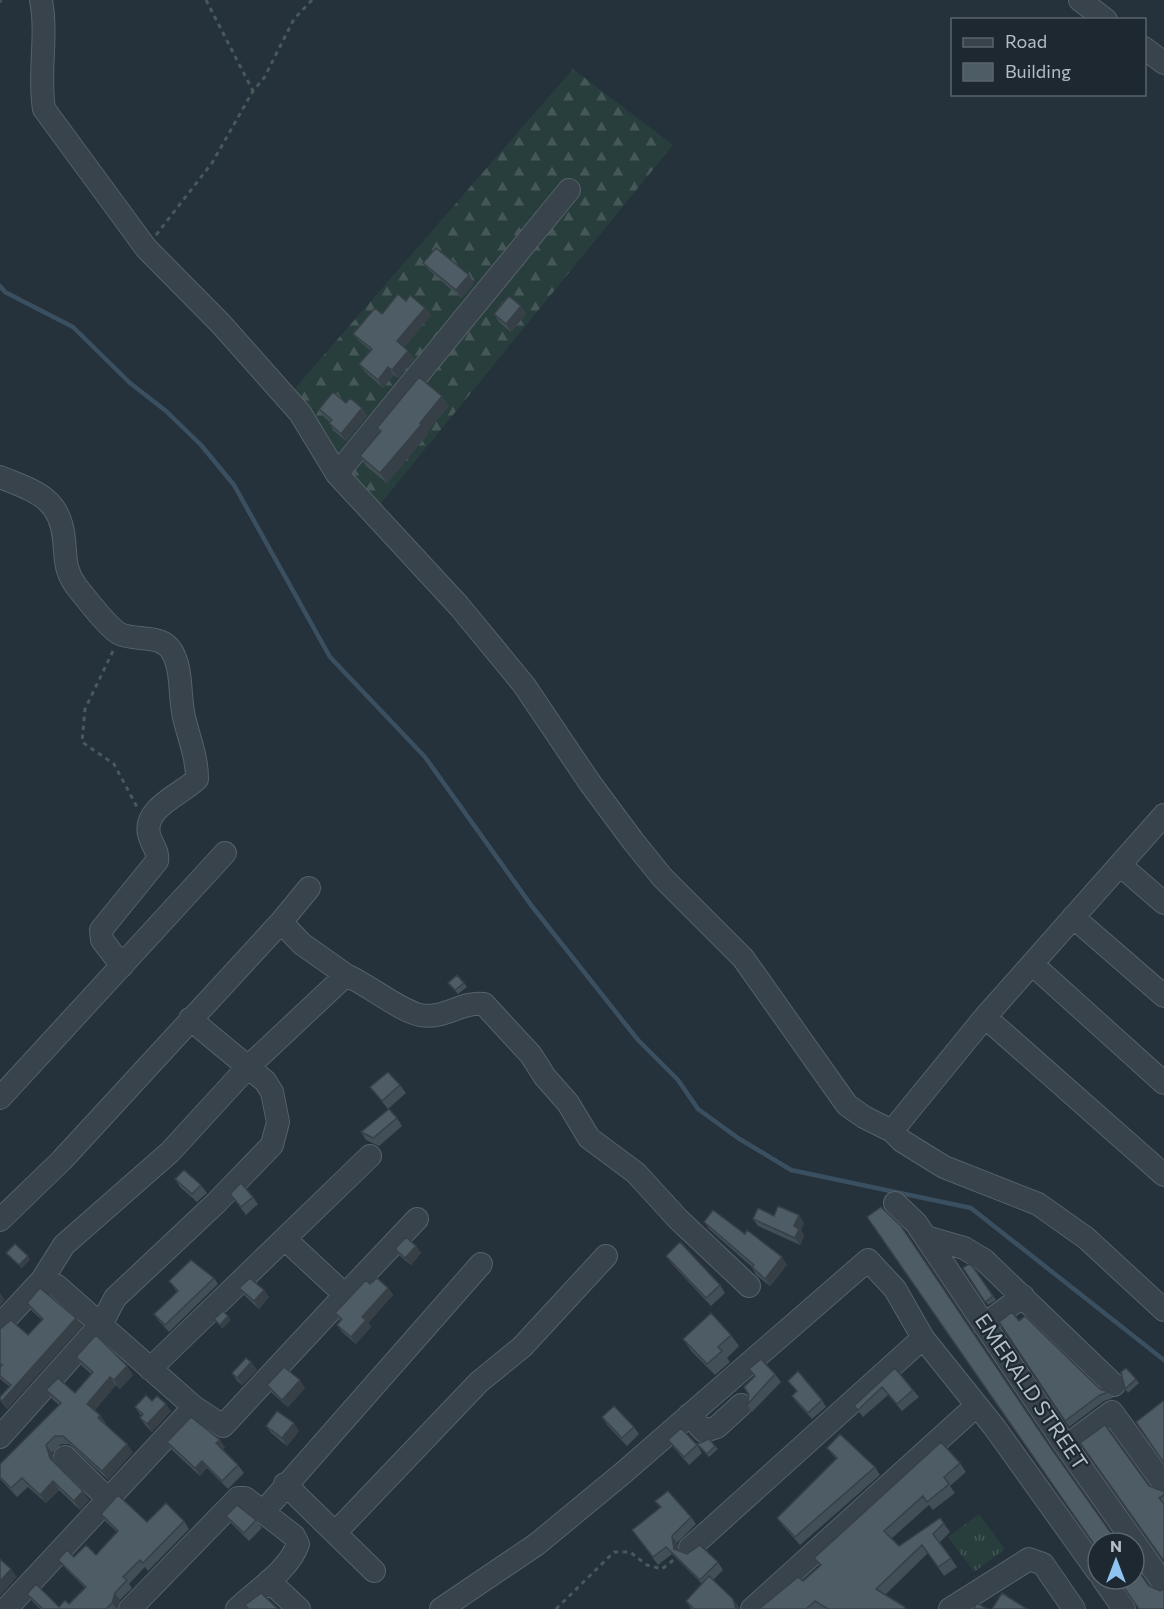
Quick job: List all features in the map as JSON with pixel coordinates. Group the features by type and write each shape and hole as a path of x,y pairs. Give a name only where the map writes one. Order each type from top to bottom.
{"street":[{"path":"41,0 45,23 41,88 45,109 146,248 220,324 300,413 337,474 459,606 524,685 590,783 627,832 662,876 743,958 847,1105 864,1117 892,1131 902,1141 944,1167 1038,1204 1086,1238 1164,1310"},
{"path":"1080,0 1103,18"},
{"path":"1146,50 1164,63"},
{"path":"337,474 569,190"},
{"path":"0,477 39,493 48,500 59,516 64,539 63,561 75,585 119,634 158,641 172,651 184,717 197,762 197,779 162,805 149,822 149,833 158,856 157,861 101,930 102,940 122,966"},
{"path":"892,1131 985,1017 1164,815"},
{"path":"0,1098 225,853"},
{"path":"1120,865 1164,903"},
{"path":"0,1220 62,1160 281,922 309,888"},
{"path":"1073,916 1164,996"},
{"path":"281,922 302,944 346,975 420,1015 453,1012 467,1003 483,1004 531,1054 545,1077 568,1103 589,1138 636,1173 678,1219 749,1287"},
{"path":"1032,964 1164,1083"},
{"path":"0,1325 42,1280 64,1245 170,1152 247,1068 346,975"},
{"path":"985,1017 1164,1175"},
{"path":"0,1437 102,1323 115,1298 216,1203 272,1144 278,1122 272,1092 265,1081 190,1019"},
{"path":"150,1369 370,1156"},
{"name":"EMERALD STREET","path":"895,1203 916,1223 1066,1446 1164,1584"},
{"path":"42,1280 57,1286 102,1323 194,1407 223,1426 417,1219"},
{"path":"926,1238 964,1248 984,1260 1114,1385"},
{"path":"285,1239 345,1294"},
{"path":"336,1532 479,1382 522,1347 606,1256"},
{"path":"441,1609 537,1544 689,1415 865,1257 895,1289 923,1338 1086,1556"},
{"path":"263,1512 285,1484 481,1264"},
{"path":"984,1325 1023,1296"},
{"path":"690,1548 923,1338"},
{"path":"689,1415 704,1431 710,1430 741,1405"},
{"path":"752,1609 976,1406"},
{"path":"5,1604 194,1407"},
{"path":"1066,1446 1112,1412 1164,1484"},
{"path":"65,1457 108,1499"},
{"path":"285,1484 374,1571"},
{"path":"130,1609 238,1498 245,1498 294,1536 298,1544 296,1551 269,1581 237,1609"},
{"path":"950,1609 1029,1559 1043,1564 1074,1609"},
{"path":"269,1581 299,1609"},
{"path":"1111,1591 1124,1609"}],"path":[{"path":"206,0 253,91"},
{"path":"146,248 212,163 253,91 264,78 294,19 312,0"},
{"path":"119,634 86,710 82,742 114,764 149,833"},
{"path":"556,1609 614,1552 630,1552 647,1565 662,1569 690,1548"}],"green space":[{"path":"573,69 673,145 377,508 290,394"},
{"path":"979,1514 1005,1549 974,1572 948,1537"}],"building":[{"path":"436,248 469,275 456,290 423,263"},
{"path":"398,294 406,301 410,295 425,308 397,341 408,351 392,370 388,367 378,380 359,364 372,349 353,334 375,308 382,314"},
{"path":"509,296 521,306 506,324 494,314"},
{"path":"419,377 442,396 420,423 421,425 380,473 360,456 381,431 377,428"},
{"path":"333,392 346,403 350,398 362,408 341,434 329,423 332,420 319,409"},
{"path":"457,975 464,983 455,990 448,983"},
{"path":"388,1072 400,1085 382,1101 370,1087"},
{"path":"389,1109 397,1118 373,1138 361,1132"},
{"path":"184,1170 201,1185 192,1194 175,1179"},
{"path":"241,1183 253,1197 241,1207 230,1194"},
{"path":"778,1206 799,1215 794,1226 799,1229 795,1238 753,1219 758,1208 774,1216"},
{"path":"881,1207 901,1226 1110,1531 1086,1533 867,1217"},
{"path":"713,1210 745,1234 747,1230 782,1257 765,1279 752,1267 754,1265 704,1222"},
{"path":"406,1237 416,1246 405,1258 395,1249"},
{"path":"680,1242 720,1285 706,1298 666,1256"},
{"path":"15,1244 28,1256 19,1265 6,1253"},
{"path":"191,1260 214,1278 165,1325 154,1314 178,1291 169,1281"},
{"path":"969,1264 993,1296 985,1302 963,1268"},
{"path":"250,1278 264,1290 254,1301 239,1288"},
{"path":"377,1278 388,1288 362,1317 366,1320 351,1337 337,1325 342,1319 335,1313 366,1280 370,1284"},
{"path":"40,1288 76,1318 2,1401 0,1397 11,1385 0,1376 2,1365 0,1364 0,1329 11,1320 28,1335 43,1319 27,1303"},
{"path":"223,1311 228,1316 220,1325 214,1319"},
{"path":"1012,1312 1019,1321 1025,1316 1100,1389 1109,1392 1100,1395 1065,1421 999,1322"},
{"path":"711,1313 731,1335 718,1347 722,1351 707,1364 683,1339"},
{"path":"96,1335 127,1366 114,1380 110,1377 87,1404 100,1415 98,1418 127,1444 102,1471 63,1436 55,1436 46,1445 50,1458 83,1491 74,1501 53,1481 40,1495 22,1478 11,1488 0,1477 0,1464 61,1403 46,1390 58,1378 75,1393 93,1372 76,1357"},
{"path":"246,1358 251,1362 237,1378 232,1373"},
{"path":"761,1359 775,1374 747,1405 749,1395 744,1387 755,1376 749,1369"},
{"path":"284,1367 300,1380 282,1400 267,1385"},
{"path":"895,1368 913,1390 897,1404 882,1387 858,1410 854,1406"},
{"path":"1126,1368 1136,1379 1125,1389 1121,1372"},
{"path":"798,1371 822,1400 808,1413 792,1396 797,1391 788,1381"},
{"path":"146,1395 152,1401 157,1396 166,1404 147,1424 140,1418 143,1414 135,1407"},
{"path":"1164,1402 1164,1463 1136,1422"},
{"path":"614,1406 634,1427 622,1438 602,1417"},
{"path":"277,1411 294,1423 282,1438 266,1426"},
{"path":"191,1417 220,1440 216,1443 238,1465 222,1481 202,1461 195,1468 167,1442"},
{"path":"1105,1425 1149,1486 1164,1490 1164,1495 1159,1498 1164,1504 1164,1561 1146,1536 1146,1531 1143,1531 1080,1443"},
{"path":"681,1428 697,1445 684,1457 668,1440"},
{"path":"840,1434 875,1467 795,1537 777,1518 837,1458 827,1448"},
{"path":"709,1439 715,1446 707,1454 697,1444"},
{"path":"941,1442 960,1463 944,1477 949,1484 927,1502 923,1496 884,1531 899,1546 940,1518 944,1523 933,1534 951,1558 938,1567 922,1545 876,1589 905,1607 904,1609 828,1609 815,1601 806,1609 759,1609 798,1577 803,1581 821,1565 814,1558"},
{"path":"668,1491 691,1517 672,1536 674,1549 687,1554 700,1545 718,1562 700,1580 666,1547 653,1557 632,1530 661,1507 655,1501"},
{"path":"118,1495 147,1522 166,1503 184,1521 143,1563 140,1560 123,1577 127,1580 115,1593 112,1603 106,1609 43,1609 27,1594 36,1584 59,1607 65,1600 69,1604 86,1587 58,1560 67,1550 74,1557 86,1545 96,1555 118,1531 101,1514"},
{"path":"237,1505 256,1520 244,1533 226,1516"},
{"path":"0,1559 11,1569 0,1581"},
{"path":"709,1576 733,1599 736,1609 694,1609 686,1601"},
{"path":"1146,1582 1149,1586 1160,1591 1164,1589 1164,1609 1139,1609 1126,1591 1146,1591"},
{"path":"261,1593 278,1609 249,1609 245,1605"},
{"path":"1002,1593 1027,1609 992,1609"},
{"path":"977,1603 987,1609 974,1609"}],"waterway":[{"path":"0,286 5,292 73,327 130,383 166,411 201,445 234,485 330,657 425,757 531,905 638,1040 678,1080 698,1109 738,1138 791,1170 971,1208 1164,1360"}]}
